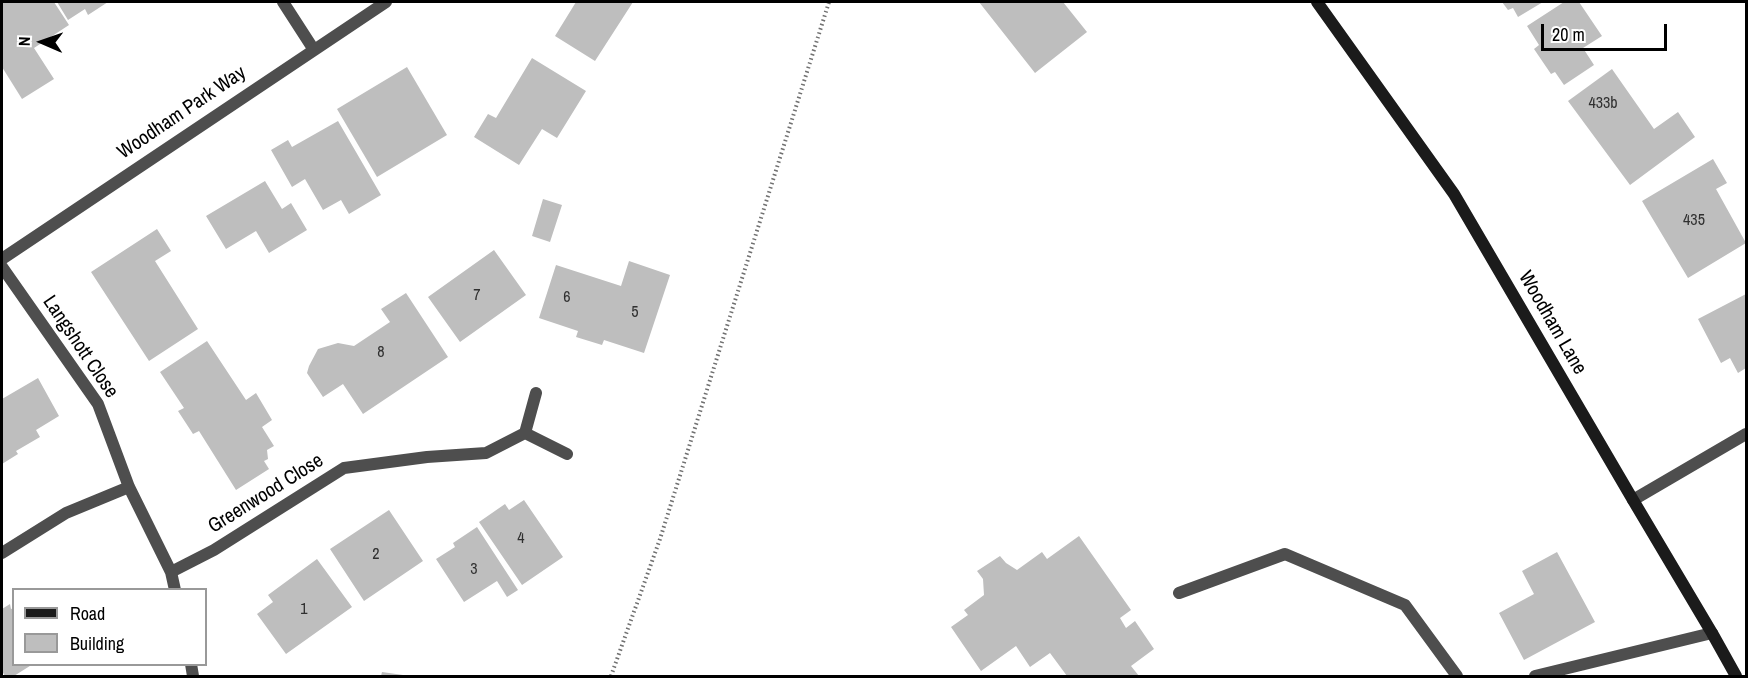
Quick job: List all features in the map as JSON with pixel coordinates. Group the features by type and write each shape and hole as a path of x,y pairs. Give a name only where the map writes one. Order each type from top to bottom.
{"main road":[{"name":"Woodham Lane","path":"1317,2 1454,194 1736,676"}],"street":[{"path":"283,2 314,50"},
{"name":"Woodham Park Way","path":"2,259 386,2"},
{"name":"Langshott Close","path":"2,267 98,404 129,487 171,572 175,588"},
{"path":"536,393 525,433 567,454"},
{"name":"Greenwood Close","path":"171,572 214,550 344,468 427,457 486,453 525,433"},
{"path":"1633,500 1746,434"},
{"path":"2,553 66,513 129,487"},
{"path":"1179,593 1285,554 1405,605 1456,676"},
{"path":"1535,676 1712,633"}],"path":[{"path":"611,676 660,540 829,2"}],"building":[{"path":"2,2 54,2 69,25 34,48 54,79 22,99 2,67"},
{"path":"57,2 108,2 88,15 85,9 68,20"},
{"path":"576,2 633,2 595,61 555,36"},
{"path":"979,2 1063,2 1087,32 1035,73"},
{"path":"1502,2 1543,2 1518,17 1513,8 1508,10"},
{"path":"1564,2 1579,2 1602,36 1583,48 1594,65 1564,85 1555,72 1551,74 1534,49 1539,45 1527,26"},
{"path":"532,58 586,91 557,138 542,129 519,165 474,137 488,114 496,118"},
{"path":"407,67 447,135 377,177 337,109"},
{"path":"1612,69 1654,129 1678,112 1695,137 1630,185 1568,101"},
{"path":"338,121 381,195 349,214 341,200 323,210 305,179 292,187 271,150 288,140 292,147"},
{"path":"1713,159 1727,183 1716,189 1746,243 1688,278 1642,201"},
{"path":"265,181 282,209 291,203 307,230 269,253 256,231 226,249 206,216"},
{"path":"543,199 562,205 550,242 532,236"},
{"path":"157,229 171,251 155,261 198,329 149,361 91,272"},
{"path":"494,250 526,295 460,342 428,297"},
{"path":"629,261 670,275 644,353 604,340 602,345 576,337 578,331 539,318 556,265 621,286"},
{"path":"406,293 448,357 363,414 343,384 323,397 307,373 318,349 338,343 354,346 390,322 381,309"},
{"path":"1746,294 1746,368 1738,373 1730,358 1721,363 1698,319"},
{"path":"207,341 246,400 256,393 272,420 262,427 274,446 267,450 268,459 264,461 269,469 236,490 199,431 193,434 178,411 184,408 160,372"},
{"path":"38,378 59,416 36,430 40,437 16,451 18,454 2,464 2,399"},
{"path":"524,500 563,557 522,585 479,522 505,504 509,510"},
{"path":"389,510 423,561 364,601 330,549"},
{"path":"477,527 518,590 507,597 497,581 464,602 436,559 455,547 453,543"},
{"path":"1079,536 1131,610 1120,618 1126,628 1135,621 1154,649 1131,666 1139,676 1067,676 1050,653 1030,667 1016,646 981,671 951,627 968,615 964,610 984,595 983,579 977,571 1000,556 1017,570 1042,552 1047,559"},
{"path":"1557,552 1595,622 1524,660 1499,613 1534,594 1522,571"},
{"path":"317,559 352,607 286,654 257,614 273,602 268,595"},
{"path":"10,604 12,609 12,666 30,666 14,676 5,676 2,671 2,609"},
{"path":"382,672 403,675 403,676 381,676"}]}
